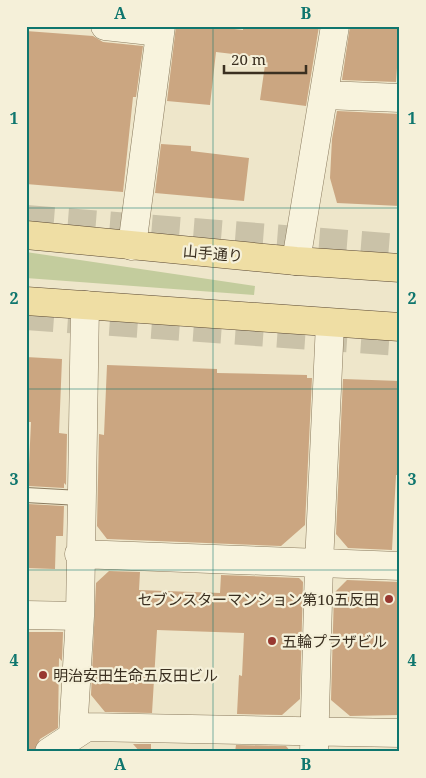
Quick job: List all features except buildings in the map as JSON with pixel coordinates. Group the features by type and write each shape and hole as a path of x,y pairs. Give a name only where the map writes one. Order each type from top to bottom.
{"main road":[{"name":"山手通り","path":"26,235 296,261 400,268"},
{"path":"26,302 400,327"}],"street":[{"path":"105,26 161,29 132,246"},
{"path":"296,261 335,26"},
{"path":"325,95 400,98"},
{"path":"73,734 80,616 80,498 86,305"},
{"path":"315,741 318,564 330,323"},
{"path":"79,554 400,566"},
{"path":"26,615 80,616"},
{"path":"49,752 73,734 87,727 315,741 400,732"}],"lane":[{"path":"26,495 80,498"}],"green space":[{"path":"26,252 255,286 254,295 26,278"}],"tunnel":[{"path":"26,219 400,248"},
{"path":"26,316 400,342"}],"place":[{"name":"セブンスターマンション第10五反田","path":"389,599"},
{"name":"五輪プラザビル","path":"272,641"},
{"name":"明治安田生命五反田ビル","path":"43,675"}]}
